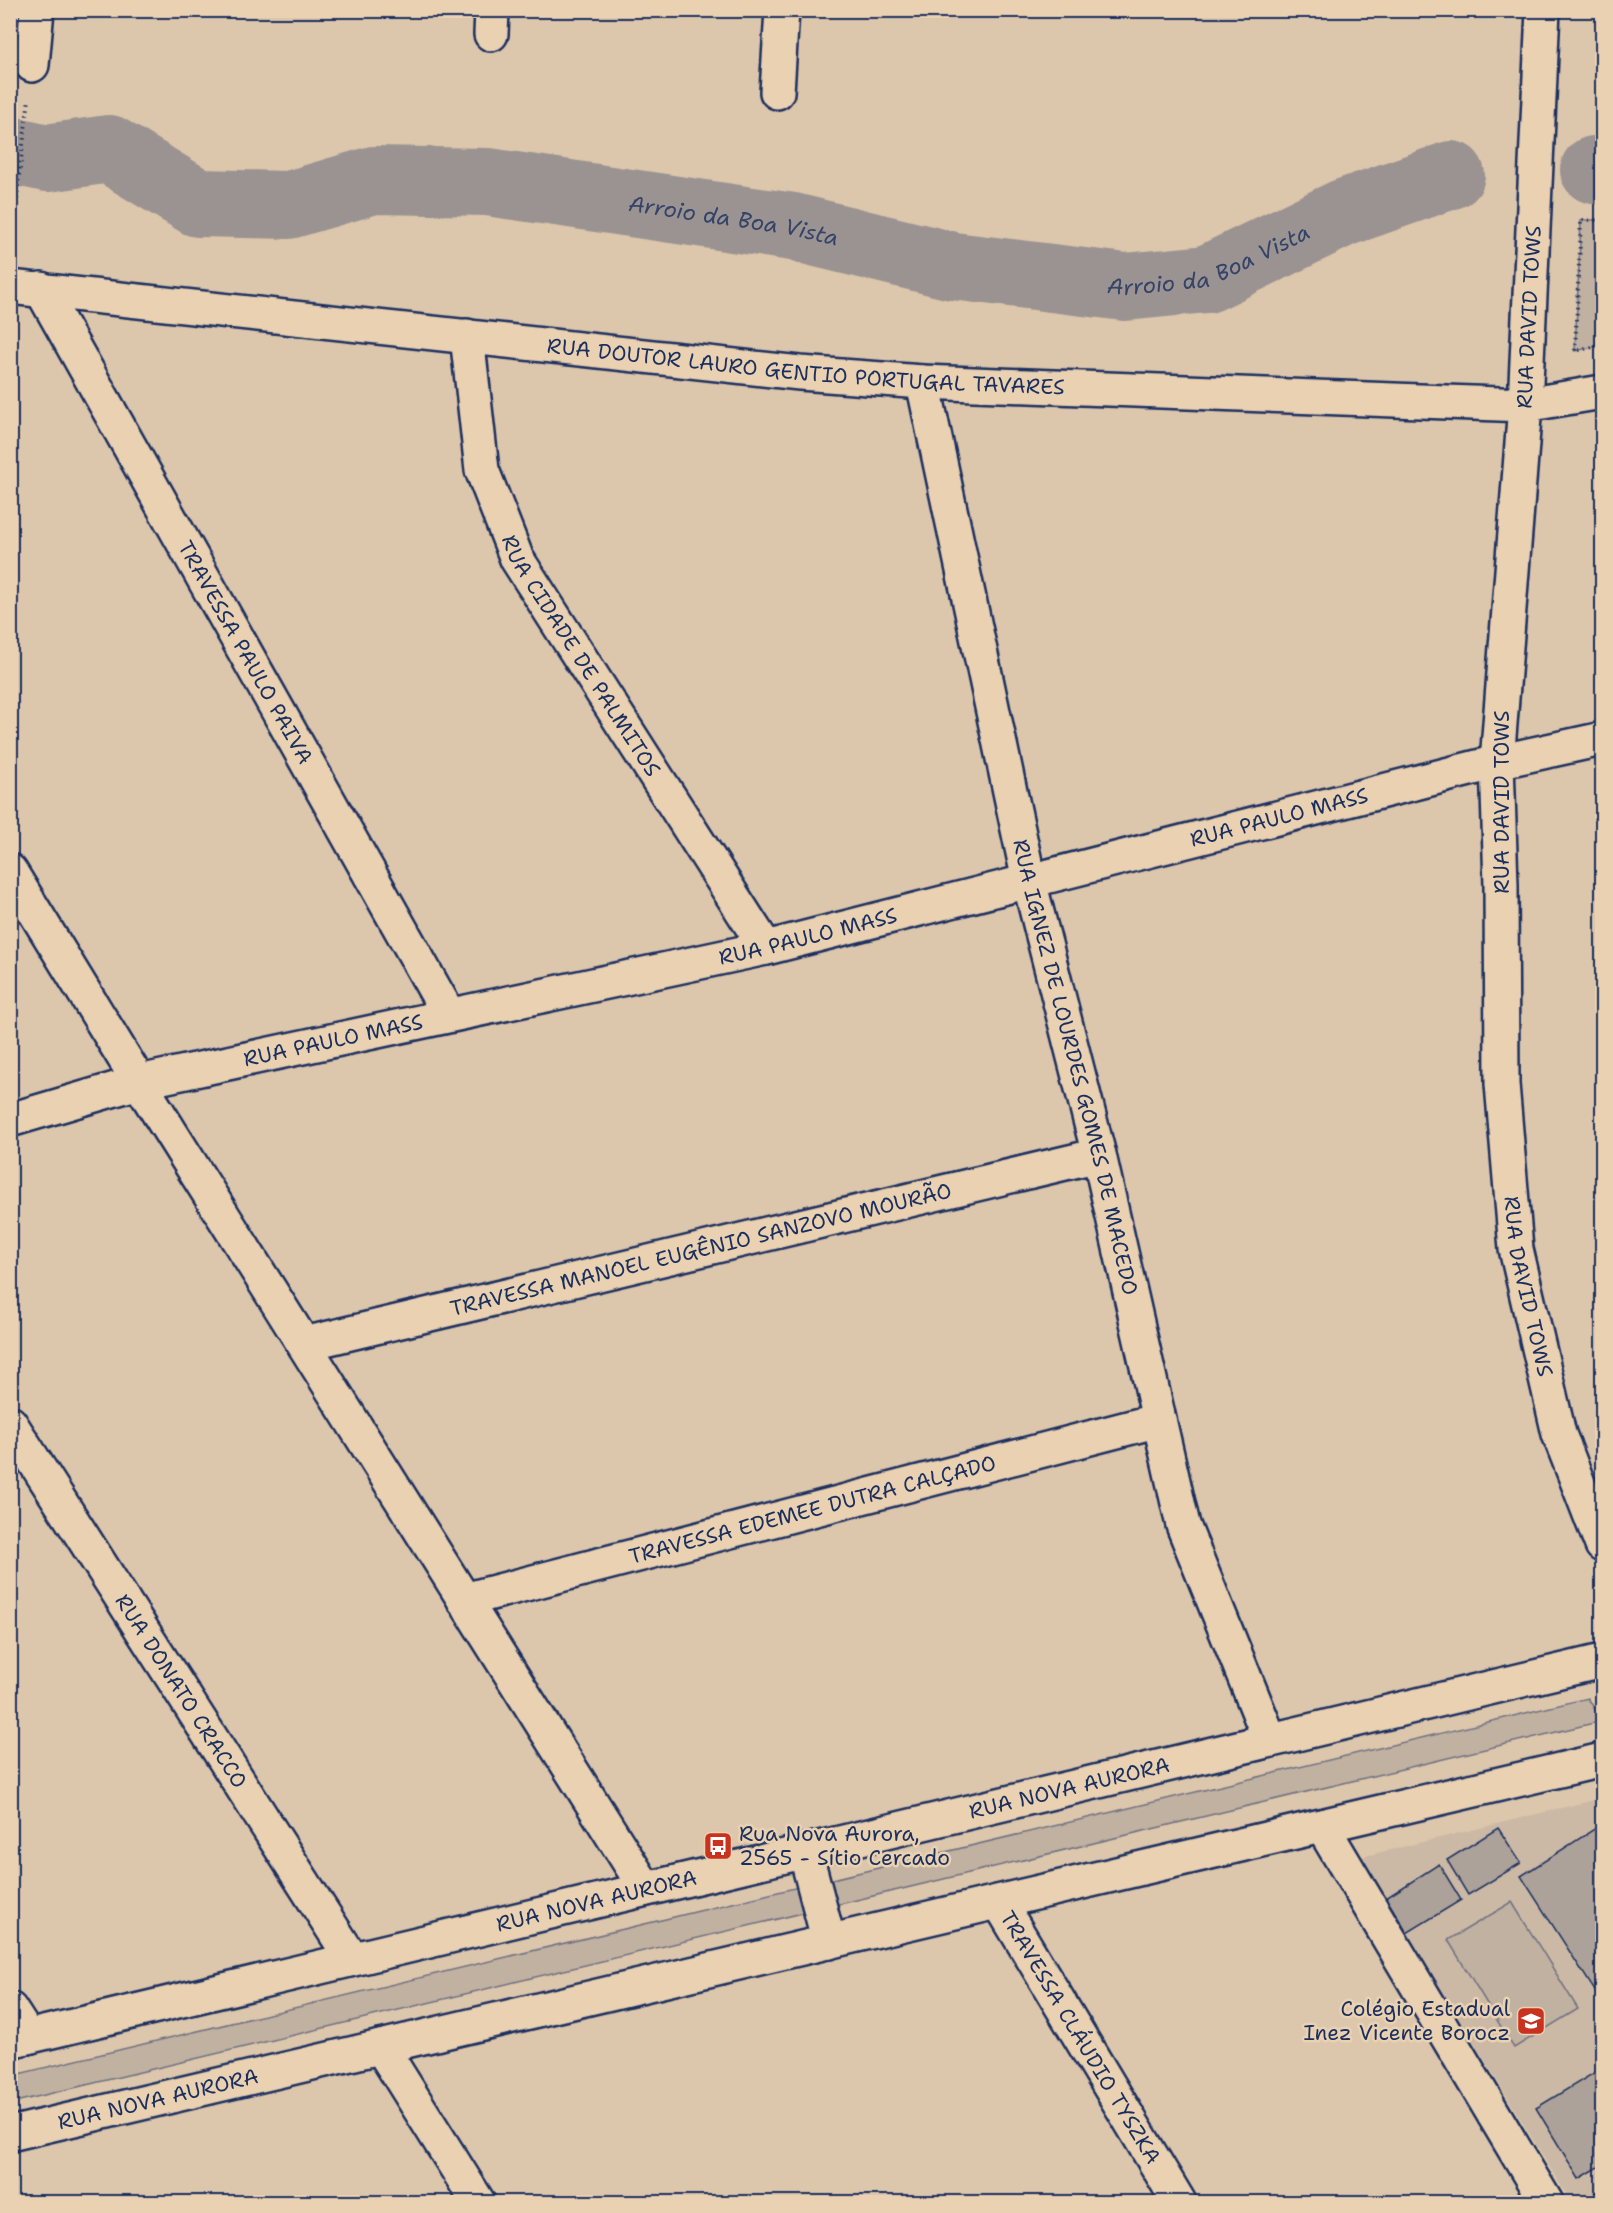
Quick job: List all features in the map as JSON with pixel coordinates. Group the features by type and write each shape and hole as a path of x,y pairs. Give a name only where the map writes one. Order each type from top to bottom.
{"street":[{"path":"31,78 37,10"},
{"path":"777,92 782,10"},
{"name":"RUA DAVID TOWS","path":"1543,10 1525,405 1497,762 1501,885 1502,1084 1516,1249 1559,1434 1602,1545"},
{"name":"RUA DOUTOR LAURO GENTIO PORTUGAL TAVARES","path":"18,288 800,373 922,382 1525,405 1602,392"},
{"name":"TRAVESSA PAULO PAIVA","path":"18,288 449,1016"},
{"name":"RUA CIDADE DE PALMITOS","path":"467,336 482,470 517,559 766,948"},
{"name":"RUA IGNEZ DE LOURDES GOMES DE MACEDO","path":"922,382 1029,881 1099,1155 1183,1525 1270,1740"},
{"name":"RUA PAULO MASS","path":"10,1120 139,1082 766,948 1497,762 1602,739"},
{"path":"10,870 139,1082 646,1889"},
{"name":"TRAVESSA MANOEL EUGÊNIO SANZOVO MOURÃO","path":"304,1344 1099,1155"},
{"name":"TRAVESSA EDEMEE DUTRA CALÇADO","path":"464,1600 1159,1420"},
{"name":"RUA DONATO CRACCO","path":"10,1423 352,1959"},
{"name":"RUA NOVA AURORA","path":"19,2039 1602,1661"},
{"name":"RUA NOVA AURORA","path":"10,2134 1602,1760"},
{"path":"1322,1826 1546,2202"},
{"path":"806,1851 829,1942"},
{"name":"TRAVESSA CLÁUDIO TYSZKA","path":"999,1902 1179,2202"},
{"path":"10,2009 19,2039"},
{"path":"381,2047 478,2202"}],"path":[{"path":"18,288 18,183 31,78"},
{"path":"1602,220 1581,220 1575,351 1602,345"}],"shaded area":[{"path":"1581,220 1602,220 1602,345 1575,351"},
{"path":"1588,1698 1602,1721 11,2103 10,2076"},
{"name":"Colégio Estadual Inez Vicente Borocz","path":"1602,1798 1602,2202 1571,2202 1361,1857"},
{"path":"1512,1902 1578,2009 1514,2048 1448,1940"}],"building":[{"path":"1602,1824 1602,2002 1521,1876"},
{"path":"1498,1828 1521,1863 1468,1895 1447,1860"},
{"path":"1439,1864 1461,1900 1407,1933 1386,1898"},
{"path":"1602,2068 1602,2165 1579,2179 1536,2108"},
{"path":"1602,2188 1602,2202 1592,2202 1589,2197"}],"waterway":[{"name":"Arroio da Boa Vista","path":"10,150 47,158 109,149 198,203 289,205 374,180 488,182 793,227 953,266 1125,287 1207,279 1343,213 1451,175"},
{"name":"Arroio da Boa Vista","path":"1594,170 1602,171"}],"place":[{"name":"Rua Nova Aurora, 2565 - Sítio Cercado","path":"718,1846"},
{"name":"Colégio Estadual Inez Vicente Borocz","path":"1531,2021"}]}
